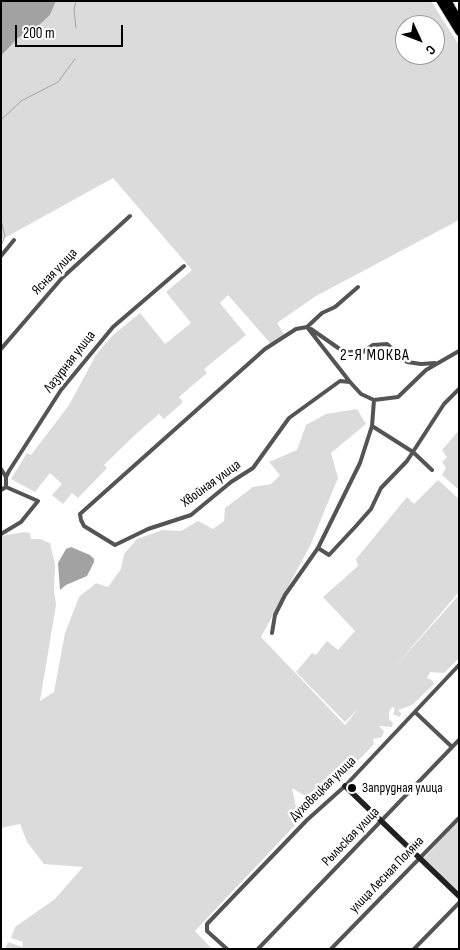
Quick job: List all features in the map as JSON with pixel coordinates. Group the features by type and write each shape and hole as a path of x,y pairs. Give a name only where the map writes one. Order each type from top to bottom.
{"highway":[{"path":"440,1 459,32"},
{"path":"448,1 459,20"}],"street":[{"name":"Ясная улица","path":"1,349 62,278 130,216"},
{"path":"1,256 14,240"},
{"name":"Лазурная улица","path":"6,477 60,390 112,327 184,266"},
{"path":"307,327 322,313 335,307 358,287"},
{"path":"307,327 344,352 363,352 373,345 387,344 407,362 421,364 438,363"},
{"path":"307,327 361,394 374,400 398,397 426,370 459,351"},
{"name":"Хвойная улица","path":"307,327 296,329 265,349 80,514 84,526 115,545 148,529 190,515 231,482 253,468 289,418 340,381 350,382"},
{"path":"318,548 329,555 371,509 381,488 413,452 444,404 459,389"},
{"path":"272,633 275,615 285,595 318,548 360,463 372,426 374,400"},
{"path":"372,426 413,452 432,470"},
{"path":"1,469 6,477 6,487"},
{"path":"1,490 6,487"},
{"path":"1,534 21,522 38,501 6,487"},
{"name":"Духовецкая улица","path":"227,949 208,931 207,924 307,820 345,786 459,665"},
{"path":"414,712 459,749"},
{"name":"Рыльская улица","path":"258,949 459,740"},
{"path":"345,786 381,823 459,896"},
{"name":"улица Лесная Поляна","path":"331,949 459,818"},
{"path":"414,949 459,903"}],"shaded area":[{"path":"1,1 56,1 50,15 36,28 18,38 1,56"},
{"path":"56,1 431,1 440,15 395,15 395,65 445,65 445,23 459,45 459,220 316,296 277,323 284,334 271,344 228,295 220,303 246,335 204,369 207,373 179,397 183,402 164,419 159,414 104,465 107,468 78,498 72,493 63,504 52,495 62,484 50,473 35,492 11,479 27,453 31,455 69,405 96,355 112,336 140,313 165,344 191,323 166,292 192,270 113,178 1,240 1,56 18,38 36,28 50,15"},
{"path":"357,409 366,424 331,453 338,478 310,546 261,637 345,725 359,708 345,722 296,672 312,653 316,655 327,641 338,650 355,631 323,597 358,566 356,559 407,497 414,504 438,480 459,499 459,592 393,669 459,595 459,658 444,673 430,672 427,678 432,680 434,684 412,705 398,710 401,713 400,717 393,714 395,708 392,707 389,712 389,719 393,723 392,727 379,726 384,731 382,737 373,739 374,744 317,803 292,788 299,821 195,931 212,949 5,949 8,942 22,947 23,942 11,938 15,927 55,899 83,867 44,864 27,842 20,824 1,828 1,536 25,532 30,533 31,539 40,539 50,543 55,565 54,591 56,605 40,701 54,692 65,633 79,597 96,583 108,587 121,569 124,554 137,539 163,530 181,531 198,521 213,529 224,521 225,508 253,487 271,484 280,475 269,462 297,450 306,425 326,414"},
{"path":"459,430 459,490 442,475 446,468 442,462 447,457 442,450"},
{"path":"71,547 90,555 94,562 87,576 66,585 60,590 58,563 66,549"},
{"path":"459,820 459,893 423,859"}],"waterway":[{"path":"76,1 74,10 76,28"},
{"path":"1,120 21,101 58,82 75,59"},
{"path":"1,220 5,236 1,246"}],"place":[{"name":"Запрудная улица","path":"352,788"}],"district":[{"name":"2-Я МОКВА","path":"375,356"}]}
